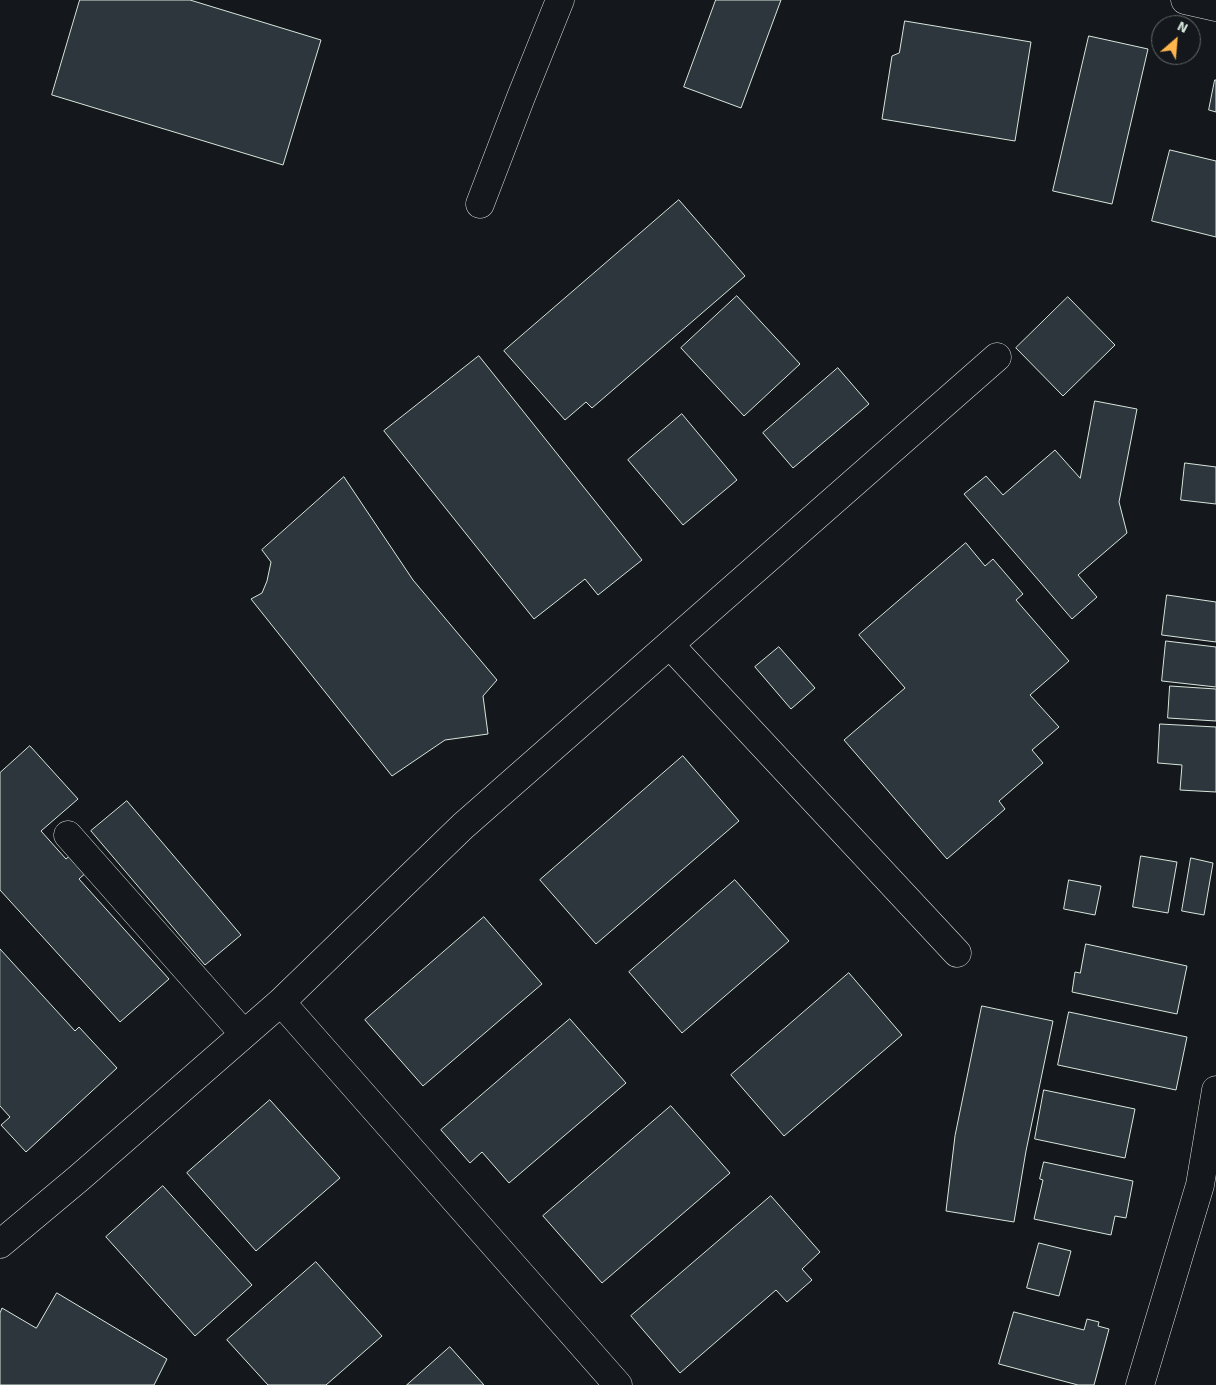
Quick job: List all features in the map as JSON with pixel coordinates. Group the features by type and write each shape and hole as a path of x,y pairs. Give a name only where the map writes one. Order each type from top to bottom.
{"street":[{"path":"480,204 560,0"},
{"path":"1185,0 1216,7"},
{"path":"0,1244 79,1178 281,1002 463,826 997,357"},
{"path":"670,645 957,953"},
{"path":"68,835 244,1034"},
{"path":"281,1002 618,1385"},
{"path":"1140,1385 1200,1185 1216,1090"}],"building":[{"path":"80,0 190,0 321,40 283,165 52,95"},
{"path":"716,0 781,0 741,108 684,87"},
{"path":"905,21 1031,42 1015,141 882,119 892,56 899,53"},
{"path":"1089,36 1148,49 1112,204 1053,191"},
{"path":"1216,80 1216,112 1209,110"},
{"path":"1170,150 1216,161 1216,237 1152,221"},
{"path":"679,200 745,276 592,408 586,402 565,420 504,351"},
{"path":"737,296 800,364 744,416 681,348"},
{"path":"1068,297 1115,345 1063,396 1016,348"},
{"path":"479,356 642,560 598,595 585,579 534,619 384,431"},
{"path":"838,368 869,404 793,468 763,433"},
{"path":"1095,401 1137,409 1119,502 1127,533 1078,575 1097,597 1072,619 964,494 986,476 1003,495 1055,450 1080,478"},
{"path":"682,414 737,480 683,525 628,460"},
{"path":"1185,463 1216,467 1216,504 1181,500"},
{"path":"344,477 413,580 497,680 483,696 488,734 445,740 392,776 251,599 262,593 267,581 271,562 262,550"},
{"path":"966,543 985,566 993,559 1023,594 1016,600 1069,661 1030,695 1059,727 1032,750 1043,763 999,801 1005,809 947,859 844,740 905,688 859,635"},
{"path":"1167,595 1216,602 1216,642 1162,635"},
{"path":"1166,641 1216,647 1216,687 1162,681"},
{"path":"779,647 815,688 791,709 755,667"},
{"path":"1170,686 1216,689 1216,721 1168,718"},
{"path":"1160,724 1216,727 1216,792 1180,790 1182,765 1158,763"},
{"path":"30,746 78,799 41,831 66,859 73,853 89,870 79,879 169,979 120,1022 0,890 0,773"},
{"path":"683,756 739,821 596,944 540,880"},
{"path":"127,801 241,935 205,965 91,831"},
{"path":"1141,856 1177,862 1168,913 1133,907"},
{"path":"1191,858 1213,863 1204,915 1182,911"},
{"path":"735,880 789,941 682,1033 629,972"},
{"path":"1069,880 1101,886 1095,915 1064,909"},
{"path":"484,917 542,984 423,1086 365,1020"},
{"path":"1086,944 1187,966 1177,1014 1072,992 1075,972 1080,973"},
{"path":"0,949 75,1031 79,1027 117,1068 26,1152 1,1125 10,1117 0,1106"},
{"path":"849,973 902,1035 784,1136 731,1075"},
{"path":"982,1006 1053,1021 1026,1151 1014,1222 946,1211 955,1136"},
{"path":"1069,1012 1187,1037 1176,1090 1058,1065"},
{"path":"570,1019 626,1083 509,1183 482,1152 470,1163 441,1130"},
{"path":"1044,1090 1135,1109 1125,1158 1035,1139"},
{"path":"270,1100 340,1178 256,1251 187,1173"},
{"path":"671,1106 730,1173 602,1283 543,1216"},
{"path":"1044,1162 1133,1181 1126,1218 1115,1216 1111,1235 1034,1219 1043,1180 1040,1179"},
{"path":"163,1186 252,1285 195,1336 106,1237"},
{"path":"771,1196 820,1252 802,1269 812,1280 787,1302 776,1290 680,1373 631,1316"},
{"path":"1039,1243 1071,1251 1059,1296 1027,1288"},
{"path":"316,1262 382,1336 326,1385 268,1385 227,1340"},
{"path":"57,1293 167,1359 154,1385 0,1385 0,1313 2,1308 36,1328"},
{"path":"1014,1312 1084,1330 1087,1319 1099,1322 1098,1326 1109,1329 1094,1385 1078,1385 999,1364"},
{"path":"450,1347 484,1385 407,1385"}]}
